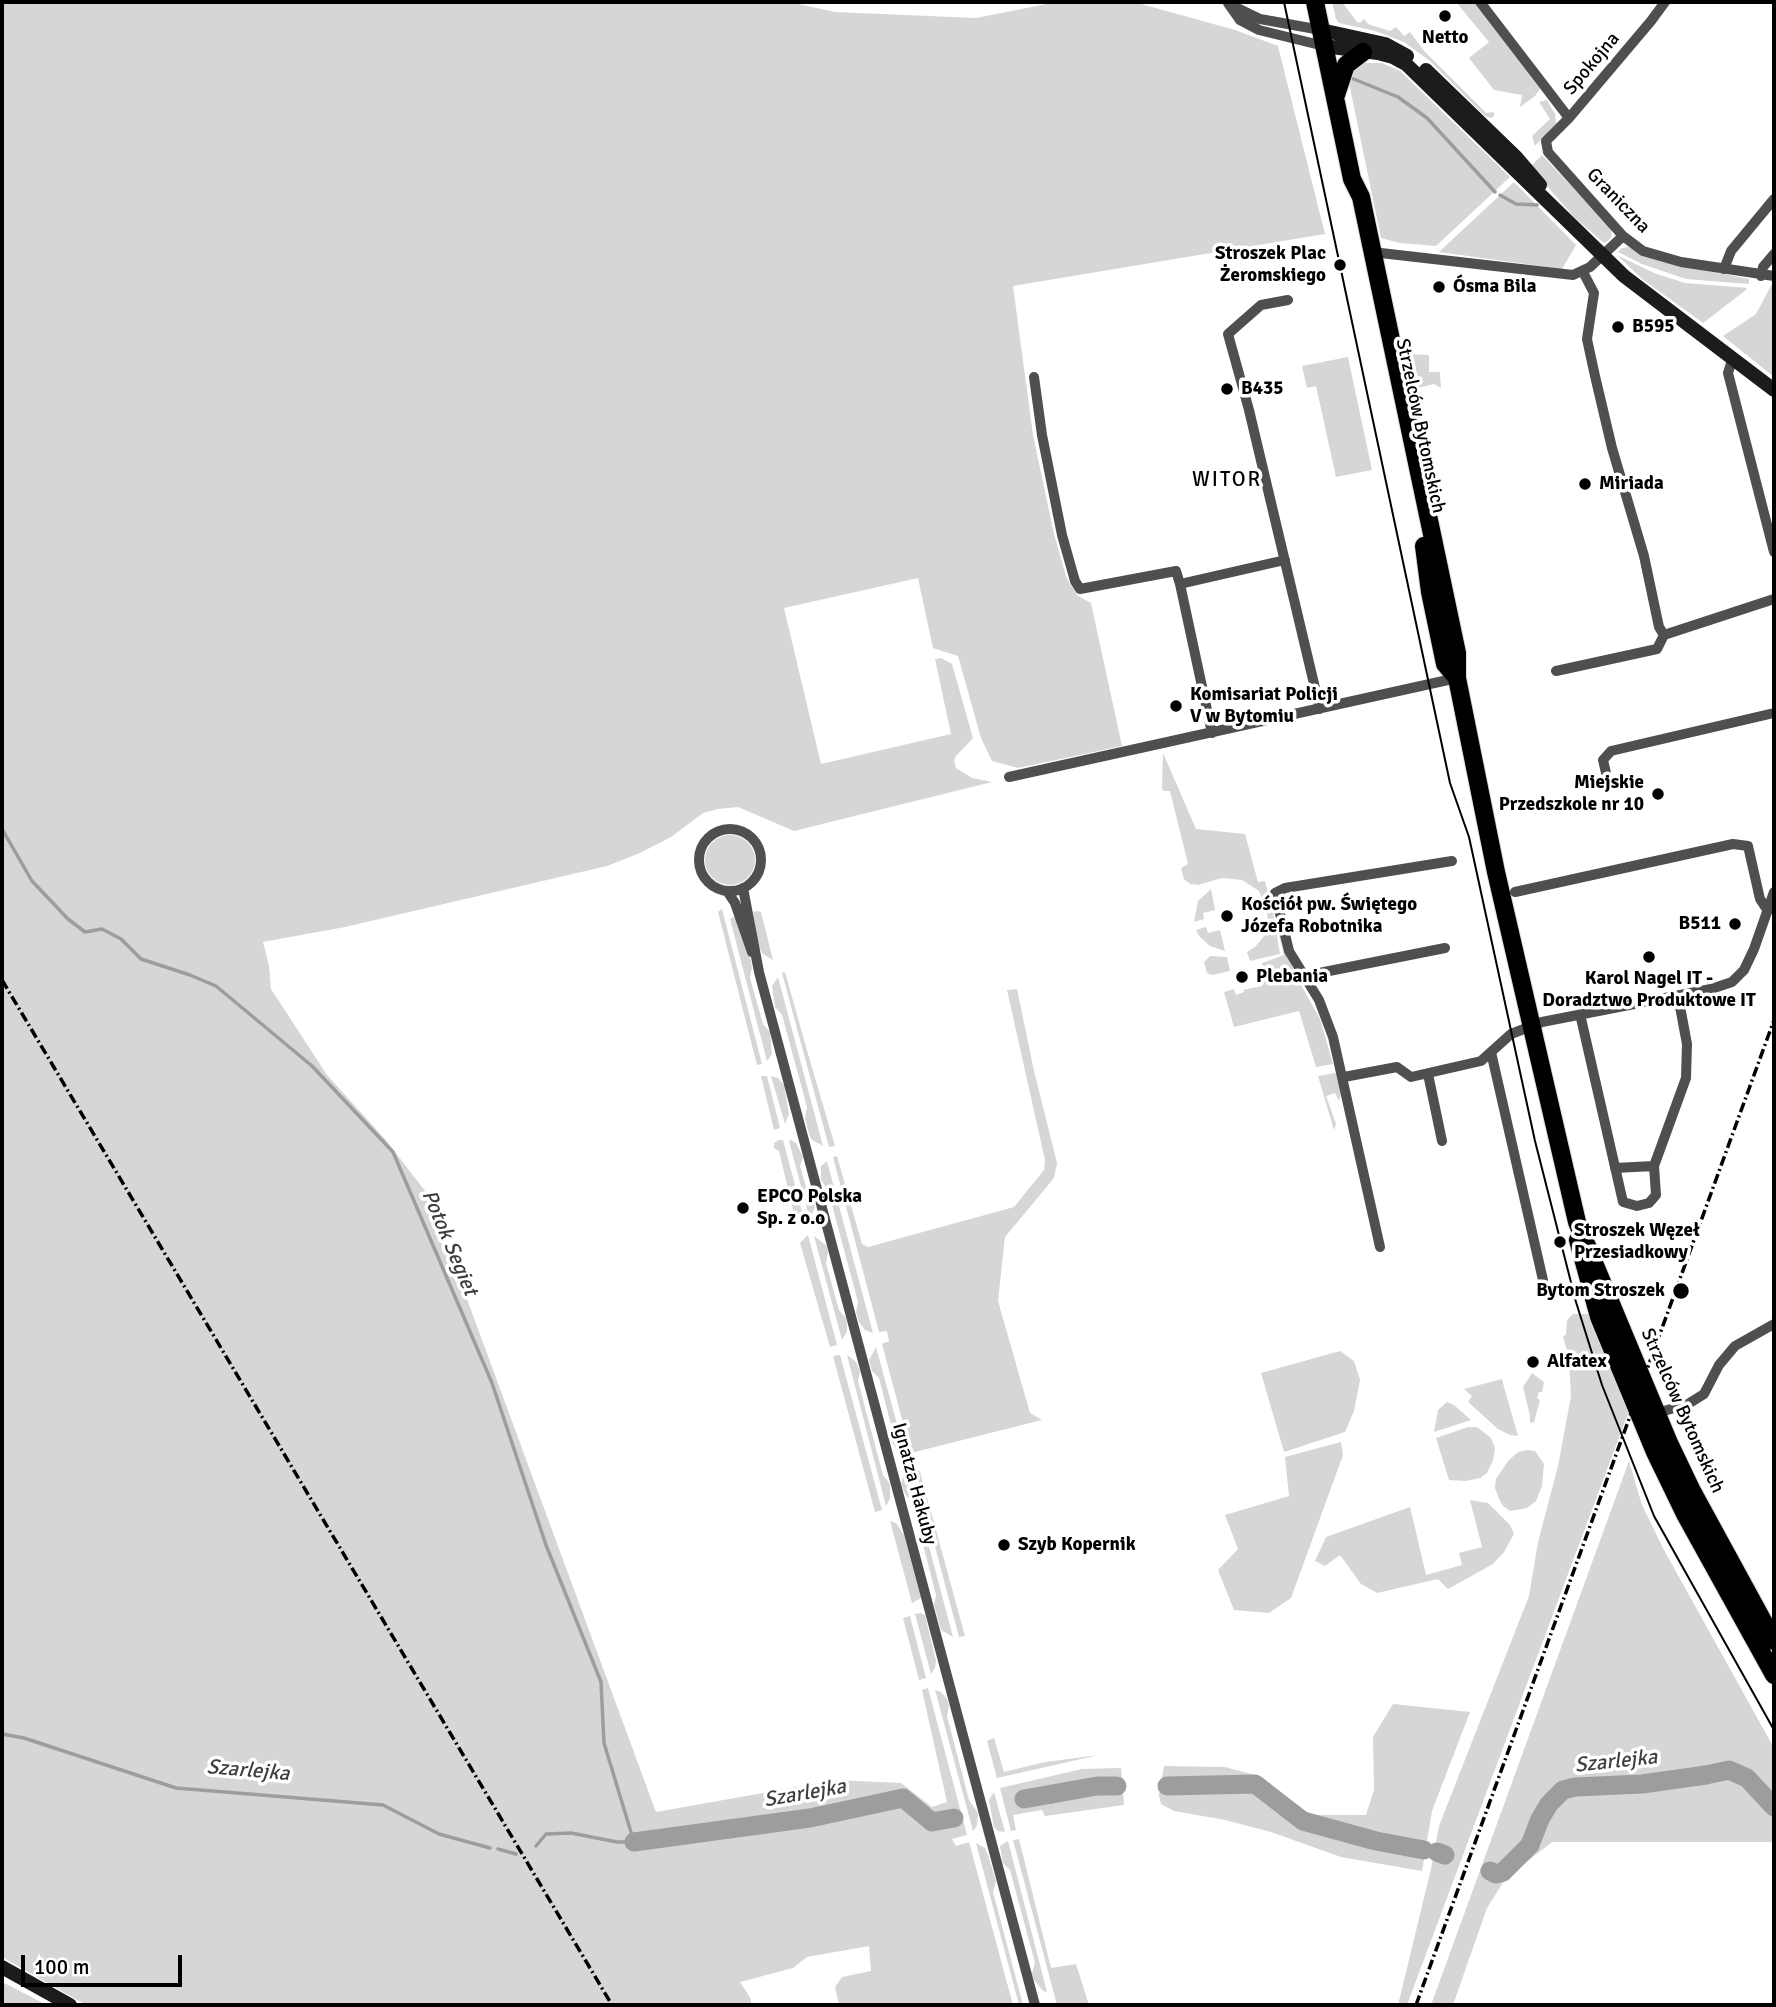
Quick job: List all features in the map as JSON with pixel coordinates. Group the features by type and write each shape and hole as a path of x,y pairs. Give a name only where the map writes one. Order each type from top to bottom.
{"highway":[{"name":"Strzelców Bytomskich","path":"1315,2 1352,179 1361,197 1459,660 1457,678 1496,872 1577,1222 1691,1489 1774,1641"},
{"path":"1335,99 1343,71 1353,58 1363,52"},
{"name":"Strzelców Bytomskich","path":"1352,179 1350,199 1423,544 1445,664 1457,678"},
{"path":"1577,1222 1578,1247 1599,1317 1645,1429 1686,1516 1774,1675"}],"street":[{"path":"1480,2 1569,118"},
{"name":"Spokojna","path":"1545,146 1546,141 1569,118 1665,2"},
{"path":"1227,3 1240,20 1259,30 1385,44 1416,62 1516,156 1569,222"},
{"path":"1227,3 1260,19 1363,52 1394,57 1406,64 1603,256 1651,298 1774,390"},
{"name":"Graniczna","path":"1545,146 1623,236 1643,251 1664,258 1760,276 1774,276"},
{"path":"1724,269 1726,259 1737,242 1774,199"},
{"path":"1372,252 1565,275 1583,272 1623,236"},
{"path":"1760,276 1763,267 1774,254"},
{"path":"1583,272 1594,293 1587,339 1595,376 1612,448 1644,556 1658,627 1664,635"},
{"path":"1289,300 1261,305 1228,334 1321,709"},
{"path":"1733,358 1728,373 1774,552"},
{"path":"1034,377 1042,435 1062,535 1075,582 1080,589 1176,571 1212,733"},
{"path":"1180,584 1285,560"},
{"path":"1556,671 1657,649 1664,635 1774,599"},
{"path":"1009,777 1457,678"},
{"path":"1606,773 1603,760 1611,751 1774,713"},
{"path":"725,829 743,831 759,848 760,870 751,884 744,888 727,891 710,885 702,876 698,864 699,852 704,841 713,833 725,829"},
{"path":"1515,891 1733,844 1748,846 1760,899 1768,911"},
{"path":"1380,1247 1333,1037 1319,1000 1289,951 1275,893 1285,888 1451,861"},
{"name":"Ignatza Hakuby","path":"744,888 760,972 1035,2005"},
{"name":"Ignatza Hakuby","path":"727,891 735,903 760,972"},
{"path":"1343,1077 1397,1068 1411,1077 1428,1074 1480,1061 1511,1034 1531,1026 1678,996 1732,982 1744,970 1774,892"},
{"path":"1304,976 1445,947"},
{"path":"1580,1014 1623,1202 1637,1206 1649,1203 1656,1195 1654,1166 1686,1078 1687,1044 1678,996"},
{"path":"1491,1052 1543,1280"},
{"path":"1428,1074 1442,1141"},
{"path":"1615,1168 1654,1166"},
{"path":"1657,1413 1688,1404 1704,1394 1719,1365 1735,1346 1774,1324"},
{"path":"2,1967 70,2005"}],"shaded area":[{"path":"2,2 789,2 835,12 976,18 1057,2 1134,2 1235,30 1278,46 1325,234 1013,286 1033,435 1054,534 1067,579 1078,596 1091,603 1122,746 1018,768 992,761 981,738 958,656 933,648 918,578 784,608 821,764 951,734 935,659 941,658 952,664 973,738 956,756 956,768 972,778 992,782 794,831 738,807 718,809 703,813 671,837 640,853 607,866 345,927 263,942 271,989 327,1075 385,1139 429,1196 656,1812 836,1780 901,1783 932,1807 947,1802 922,1690 928,1688 967,1835 952,1839 956,1846 969,1842 1013,2005 839,2005 835,1987 842,1977 871,1971 869,1946 807,1957 793,1968 740,1982 751,1999 751,2005 86,2005 2,1957"},
{"path":"1332,2 1342,2 1357,22 1360,23 1364,19 1368,24 1390,31 1396,27 1404,36 1410,32 1425,52 1486,113 1494,112 1494,116 1485,116 1430,61 1404,42 1375,31 1339,23"},
{"path":"1456,2 1474,2 1540,89 1520,107 1522,95 1494,90 1469,58 1489,42"},
{"path":"1364,63 1382,63 1400,71 1510,177 1436,246 1400,243 1381,238 1349,83 1351,70"},
{"path":"1547,100 1555,114 1556,124 1535,146 1532,136 1550,119 1539,102"},
{"path":"1542,155 1610,227 1612,236 1608,241 1604,243 1575,218 1530,167"},
{"path":"1514,182 1576,245 1562,269 1439,252"},
{"path":"1628,247 1660,261 1749,279 1749,284 1686,279 1642,264 1618,252"},
{"path":"1617,255 1654,273 1685,283 1747,288 1703,323 1642,279"},
{"path":"1774,280 1774,377 1723,336 1756,314"},
{"path":"1409,354 1429,355 1429,372 1440,372 1441,388 1434,384 1414,389"},
{"path":"1348,357 1372,470 1336,477 1316,386 1307,388 1302,366"},
{"path":"1163,753 1196,829 1245,834 1258,882 1265,881 1270,902 1264,904 1259,891 1242,880 1222,878 1198,885 1190,884 1184,879 1181,868 1188,864 1170,791 1162,789"},
{"path":"730,835 748,842 755,860 748,878 730,885 712,878 705,860 712,842"},
{"path":"1211,889 1215,910 1203,913 1204,919 1194,922 1198,901"},
{"path":"722,909 762,1064 757,1065 718,912"},
{"path":"753,912 761,912 773,960 763,954 758,945"},
{"path":"1273,912 1280,954 1250,961 1247,952 1265,935 1267,913"},
{"path":"735,916 750,956 750,978 763,1024 770,1032 772,1054 767,1061 730,919"},
{"path":"1206,927 1208,933 1220,930 1225,951 1210,946 1199,936 1196,930"},
{"path":"1278,931 1281,932 1295,974 1320,1019 1333,1064 1316,1067 1299,1011 1234,1027 1224,992 1234,989 1236,995 1244,992 1243,990 1262,986 1261,983 1265,981 1262,963 1284,955"},
{"path":"1210,956 1227,957 1230,971 1212,975 1207,973 1204,962"},
{"path":"785,972 835,1146 829,1147 782,973"},
{"path":"778,977 823,1146 812,1140 809,1134 805,1118 807,1107 782,1015 775,1007 772,986"},
{"path":"1017,989 1057,1163 1054,1178 1005,1237 998,1301 1030,1413 1042,1420 911,1453 882,1344 889,1341 887,1331 879,1332 833,1157 837,1156 862,1244 868,1247 1014,1207 1044,1170 1045,1160 1007,990"},
{"path":"1336,1073 1341,1094 1339,1101 1335,1093 1326,1096 1336,1124 1334,1130 1318,1076"},
{"path":"761,1076 767,1076 780,1128 774,1130"},
{"path":"771,1076 778,1078 784,1085 789,1114 785,1124"},
{"path":"783,1140 805,1223 797,1226 779,1151 774,1148 774,1143"},
{"path":"789,1141 796,1143 803,1157 800,1166 806,1187 813,1195 815,1206 810,1220"},
{"path":"827,1161 873,1333 865,1330 856,1312 858,1302 828,1190 821,1180 821,1166"},
{"path":"808,1235 837,1345 830,1347 800,1243"},
{"path":"814,1236 826,1245 826,1263 839,1310 846,1318 847,1332 842,1340"},
{"path":"1573,1314 1591,1314 1630,1408 1407,2005 1398,2005 1439,1826 1529,1596 1538,1542 1558,1466 1571,1396 1569,1357 1563,1337 1566,1334 1567,1320"},
{"path":"876,1347 905,1453 896,1449 889,1436 891,1425 879,1378 872,1371 869,1360"},
{"path":"1340,1351 1354,1361 1360,1380 1354,1411 1345,1432 1284,1452 1261,1373"},
{"path":"840,1355 882,1510 875,1512 833,1356"},
{"path":"847,1355 856,1362 860,1371 858,1381 883,1475 890,1484 890,1499 886,1506"},
{"path":"1532,1373 1544,1382 1542,1392 1539,1392 1537,1398 1540,1400 1534,1422 1530,1423 1523,1387"},
{"path":"1502,1379 1518,1436 1498,1429 1468,1402 1472,1396 1464,1389"},
{"path":"1447,1402 1471,1420 1434,1432 1438,1410"},
{"path":"1468,1427 1477,1427 1491,1438 1495,1448 1493,1460 1487,1473 1480,1478 1449,1480 1436,1438"},
{"path":"1341,1442 1343,1455 1291,1598 1269,1613 1234,1610 1218,1570 1238,1549 1225,1515 1289,1496 1285,1457"},
{"path":"1535,1451 1544,1464 1542,1486 1536,1501 1527,1508 1510,1511 1499,1499 1495,1488 1496,1479 1508,1461 1518,1452"},
{"path":"1629,1461 1642,1505 1664,1550 1774,1748 1774,1842 1552,1842 1506,1878 1487,1908 1453,2005 1431,2005"},
{"path":"913,1464 920,1472 965,1636 959,1637"},
{"path":"908,1467 953,1637 941,1630 934,1605 936,1595 912,1502 901,1484"},
{"path":"1470,1500 1488,1503 1510,1525 1514,1534 1504,1552 1493,1564 1448,1589 1438,1579 1377,1593 1361,1584 1340,1555 1325,1566 1315,1561 1326,1537 1410,1507 1426,1575 1462,1565 1459,1553 1482,1547"},
{"path":"890,1521 896,1523 904,1535 921,1598 912,1603"},
{"path":"915,1614 925,1615 936,1661 931,1674"},
{"path":"910,1616 926,1678 919,1680 903,1618"},
{"path":"935,1690 947,1699 947,1716 969,1800 978,1813 977,1825 973,1831"},
{"path":"1393,1704 1470,1712 1432,1811 1422,1871 1341,1857 1271,1832 1174,1811 1161,1804 1159,1795 1164,1766 1225,1767 1262,1777 1308,1815 1366,1815 1374,1790 1373,1737"},
{"path":"994,1738 1004,1772 1045,1762 1099,1755 997,1778 987,1741"},
{"path":"1121,1768 1124,1805 1045,1816 1042,1810 1013,1815 1016,1830 1011,1831 1000,1788 1082,1769"},
{"path":"994,1792 1005,1832 994,1827 989,1800"},
{"path":"1019,1839 1051,1968 1076,1964 1089,2005 1057,2005 1013,1840"},
{"path":"1008,1841 1047,1992 1034,1980 1032,1973 1035,1963 1010,1870 1003,1863 1000,1846"},
{"path":"976,1843 985,1848 996,1881 993,1892 1023,2005 1019,2005"},
{"path":"2,1982 10,1986 47,2005 2,2005"}],"waterway":[{"path":"1351,78 1398,97 1427,118 1495,192"},
{"path":"1500,195 1516,204 1537,205"},
{"name":"Potok Segiet","path":"2,829 32,881 68,919 85,932 102,929 121,939 141,959 216,986 312,1066 393,1152 492,1383 546,1545 601,1682 604,1743 634,1842 617,1842 571,1833 546,1834 536,1846"},
{"name":"Szarlejka","path":"2,1734 24,1738 176,1788 383,1805 439,1834 490,1848"},
{"name":"Szarlejka","path":"1490,1871 1496,1874 1503,1872 1530,1845 1549,1804 1563,1790 1575,1787 1642,1784 1729,1770 1747,1778 1774,1807"},
{"name":"Szarlejka","path":"1167,1786 1255,1784 1303,1821 1376,1841 1424,1850"},
{"name":"Szarlejka","path":"1024,1799 1097,1786 1117,1786"},
{"name":"Szarlejka","path":"1052,1802 1054,1793"},
{"name":"Szarlejka","path":"634,1842 810,1818 903,1798 932,1822 954,1818"},
{"name":"Szarlejka","path":"498,1849 516,1854"},
{"name":"Szarlejka","path":"1437,1852 1445,1855"}],"tram line":[{"path":"1284,2 1450,783 1469,837 1535,1141 1576,1302 1602,1385 1654,1516 1774,1730"}],"railway":[{"path":"2,980 612,2005"},
{"path":"1416,2005 1774,1020"}],"place":[{"name":"Netto","path":"1445,16"},
{"name":"Stroszek Plac Żeromskiego","path":"1340,265"},
{"name":"Ósma Bila","path":"1439,287"},
{"name":"B595","path":"1618,327"},
{"name":"B435","path":"1227,389"},
{"name":"Miriada","path":"1585,484"},
{"name":"Komisariat Policji V w Bytomiu","path":"1176,706"},
{"name":"Miejskie Przedszkole nr 10","path":"1658,794"},
{"name":"Kościół pw. Świętego Józefa Robotnika","path":"1227,916"},
{"name":"B511","path":"1735,924"},
{"name":"Karol Nagel IT - Doradztwo Produktowe IT","path":"1649,957"},
{"name":"Plebania","path":"1242,977"},
{"name":"EPCO Polska Sp. z o.o","path":"743,1208"},
{"name":"Stroszek Węzeł Przesiadkowy","path":"1560,1242"},
{"name":"Bytom Stroszek","path":"1681,1291"},
{"name":"Alfatex","path":"1533,1362"},
{"name":"Szyb Kopernik","path":"1004,1545"}],"district":[{"name":"WITOR","path":"1227,480"}]}
